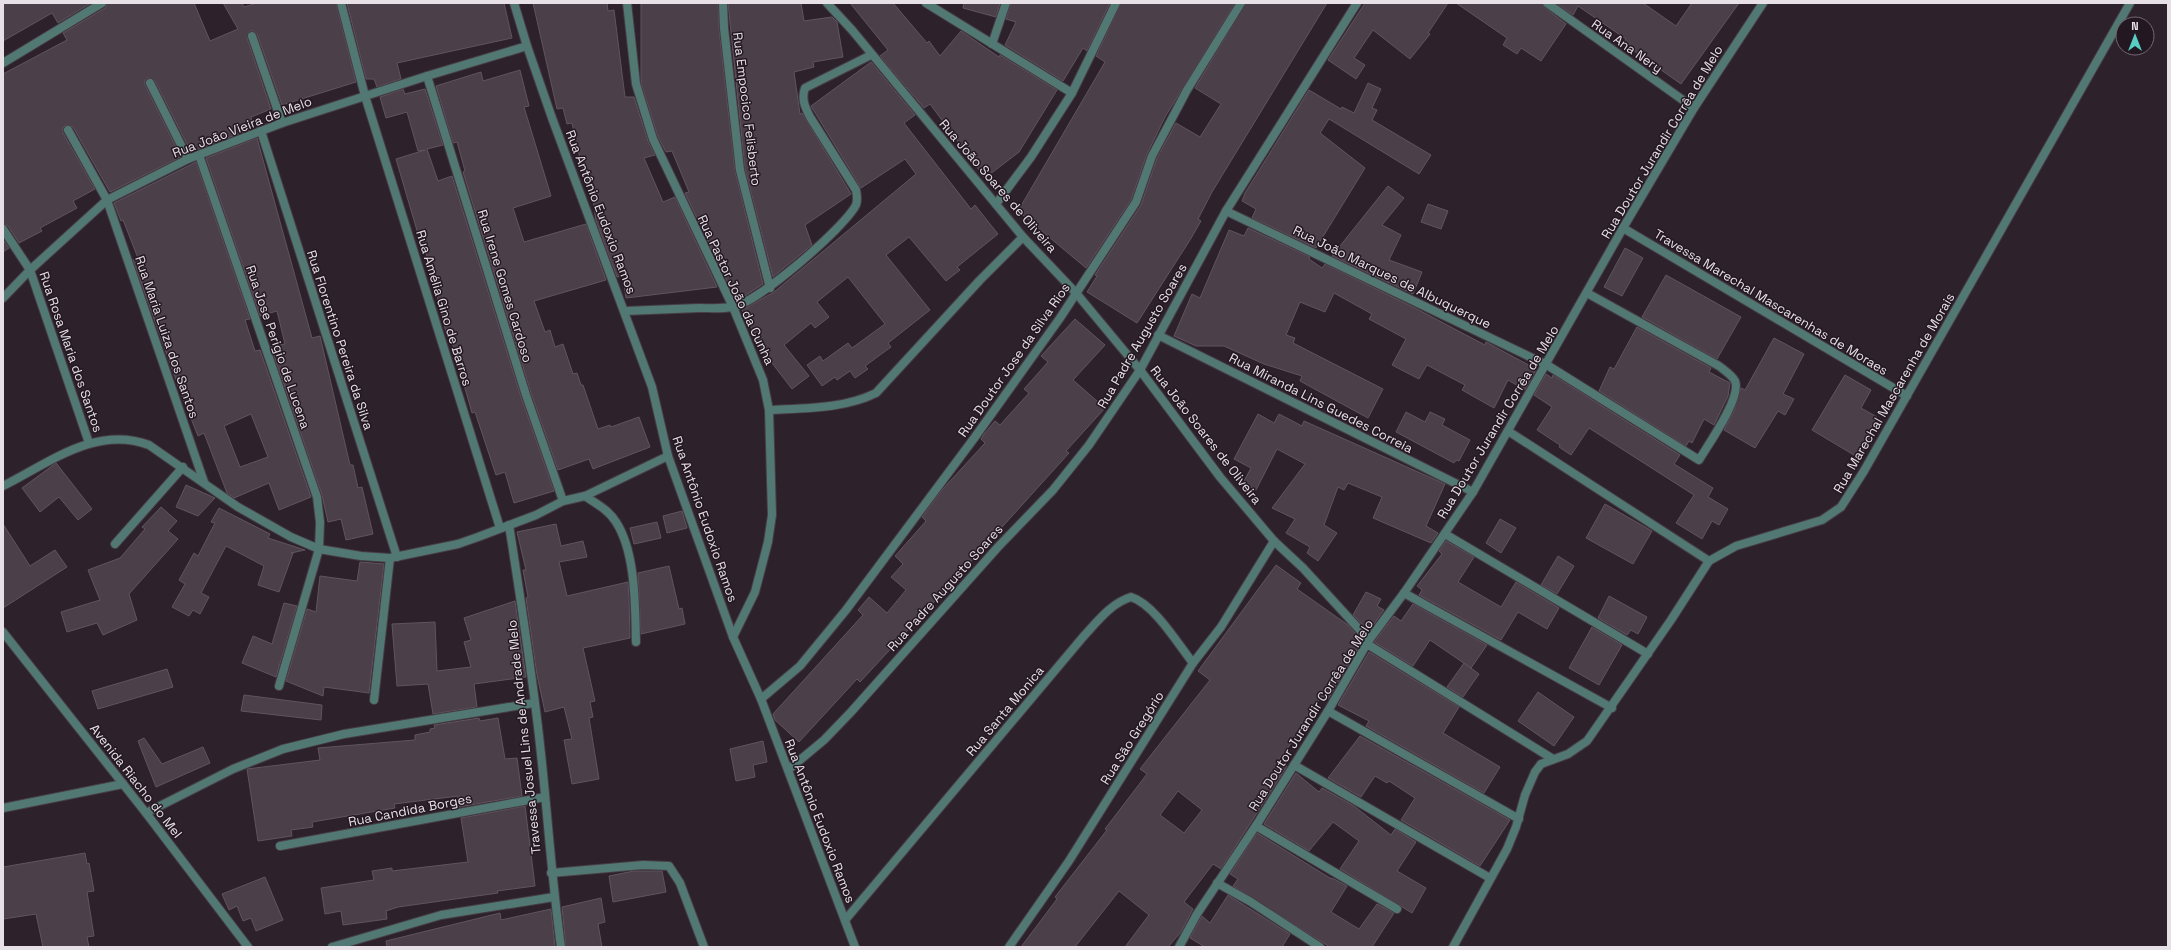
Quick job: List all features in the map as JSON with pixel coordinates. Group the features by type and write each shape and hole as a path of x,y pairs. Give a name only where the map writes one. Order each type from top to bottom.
{"street":[{"path":"3,63 102,3"},
{"name":"Rua Amélia Gino de Barros","path":"341,3 365,96 500,528"},
{"name":"Rua Antônio Eudoxio Ramos","path":"514,3 527,46 652,387 668,456 733,637 761,699 846,919 855,947"},
{"name":"Rua Pastor João da Cunha","path":"627,3 636,84 653,139 733,307 763,380 769,410 772,515 768,542 755,592 733,637"},
{"name":"Rua Empocico Felisberto","path":"723,3 729,77 740,170 770,288"},
{"name":"Rua João Soares de Oliveira","path":"827,3 1023,237 1076,293 1140,370 1220,477 1274,541 1303,568 1368,642 1552,759"},
{"path":"926,3 1072,93"},
{"path":"992,44 1006,3"},
{"path":"996,204 1031,158 1072,93 1116,3"},
{"name":"Rua Doutor Jose da Silva Rios","path":"761,699 800,666 846,610 1010,390 1136,202 1152,156 1187,90 1241,3"},
{"name":"Rua Padre Augusto Soares","path":"788,770 824,740 851,712 982,564 1053,490 1089,445 1140,370 1226,211 1357,3"},
{"name":"Rua Ana Nery","path":"1547,3 1694,108"},
{"name":"Rua Doutor Jurandir Corrêa de Melo","path":"1179,947 1217,883 1256,826 1328,711 1368,642 1473,492 1547,365 1623,228 1694,108 1763,3"},
{"name":"Rua Marechal Mascarenha de Morais","path":"1453,947 1507,849 1519,819 1525,795 1535,772 1541,764 1568,754 1586,741 1612,708 1709,561 1736,546 1822,520 1841,507 1907,396 2130,3"},
{"path":"252,36 282,123"},
{"name":"Rua João Vieira de Melo","path":"3,298 30,270 107,200 188,159 282,123 427,76 527,46"},
{"path":"625,311 733,307 750,300 770,288 809,255 848,214 857,202 856,190 804,106 803,95 805,88 871,55"},
{"name":"Rua Irene Gomes Cardoso","path":"427,76 526,395 564,501"},
{"path":"150,83 188,159"},
{"name":"Rua Maria Luiza dos Santos","path":"68,130 107,200 204,482"},
{"name":"Rua Florentino Pereira da Silva","path":"261,130 393,558"},
{"name":"Rua Jose Perigio de Lucena","path":"199,155 317,497 320,522 319,548"},
{"name":"Rua João Marques de Albuquerque","path":"1226,211 1547,365 1699,460 1732,402 1735,382 1719,366 1587,293"},
{"name":"Travessa Marechal Mascarenhas de Moraes","path":"1623,228 1907,396"},
{"name":"Rua Rosa Maria dos Santos","path":"3,229 30,270 89,442"},
{"path":"769,410 825,406 864,399 876,393 980,280 1023,237"},
{"name":"Rua Miranda Lins Guedes Correia","path":"1158,335 1473,492"},
{"path":"1508,431 1656,524 1709,561"},
{"path":"4,483 89,442 123,438 136,440 150,445 238,507 278,532 319,548 361,556 393,558 458,544 509,525 564,501 585,496 668,456"},
{"path":"115,544 183,467"},
{"path":"585,496 607,512 616,522 626,548 635,604 636,642"},
{"name":"Travessa Josuel Lins de Andrade Melo","path":"509,525 528,647 545,797 551,873 561,947"},
{"path":"1445,534 1648,654"},
{"name":"Rua São Gregório","path":"1008,947 1069,861 1193,663 1221,627 1274,541"},
{"path":"280,686 319,548"},
{"path":"374,700 393,558"},
{"path":"1404,592 1612,708"},
{"name":"Rua Santa Monica","path":"846,919 1083,637 1102,617 1122,600 1131,597 1145,605 1155,614 1193,663"},
{"name":"Avenida Riacho do Mel","path":"3,632 146,813 248,947"},
{"path":"146,813 233,769 283,749 344,734 534,703"},
{"path":"1328,711 1519,819"},
{"path":"1294,765 1490,878"},
{"path":"3,808 123,784"},
{"name":"Rua Candida Borges","path":"280,846 545,797"},
{"path":"1256,826 1397,909"},
{"path":"551,873 643,865 669,866 680,882 704,947"},
{"path":"1217,883 1320,947"},
{"path":"332,947 441,915 554,897"}],"building":[{"path":"3,3 91,3 58,23 52,13 3,41"},
{"path":"107,3 194,3 210,41 238,29 223,3 242,3 244,7 257,3 336,3 356,82 282,105 257,34 250,31 247,38 271,109 251,117 254,128 191,152 155,81 148,78 145,80 145,85 181,157 110,192 73,127 66,125 63,128 63,133 95,189 73,201 77,208 40,228 42,231 19,243 8,226 3,224 3,74 67,40 63,33 105,8"},
{"path":"347,3 504,3 512,38 397,63 401,79 377,87 374,79 366,79"},
{"path":"533,3 607,3 608,11 614,10 625,97 634,97 648,141 655,155 644,158 663,202 675,197 717,287 626,298 623,276 617,277 596,221 591,184 586,185 572,123 567,124 563,108 557,109"},
{"path":"641,3 718,3 719,29 735,171 763,284 743,297 736,284 729,285 685,193 689,192 672,151 666,152 658,137 641,83"},
{"path":"728,3 801,3 804,21 832,17 837,22 843,57 813,62 814,67 794,72 800,114 802,113 851,194 805,225 812,245 773,277 745,169"},
{"path":"850,3 893,3 927,43 929,41 940,56 961,31 999,57 1000,55 1057,90 1019,152 985,178 930,104 924,108 880,56 888,50"},
{"path":"964,3 1000,3 996,17 963,8"},
{"path":"1011,3 1110,3 1087,51 1083,48 1063,81 1005,45 1016,22 1006,19"},
{"path":"1121,3 1235,3 1165,117 1147,154 1131,200 1086,268 1018,211 1105,62 1096,56"},
{"path":"1246,3 1327,3 1212,192 1198,219 1201,221 1190,240 1137,323 1087,292 1097,276 1095,275 1141,205 1157,158 1176,123 1200,137 1221,104 1195,88"},
{"path":"1365,3 1448,3 1428,33 1430,34 1410,59 1373,30 1354,58 1365,65 1356,79 1328,60"},
{"path":"1456,3 1542,3 1544,7 1566,24 1541,61 1521,48 1517,54 1503,45 1507,38"},
{"path":"1556,3 1643,3 1676,26 1692,3 1739,3 1681,84 1623,43 1626,39 1578,6 1573,15"},
{"path":"871,62 915,115 904,123 971,209 975,205 998,234 957,267 960,270 946,281 909,237 886,255 930,310 888,343 891,347 865,366 868,369 855,378 850,371 837,380 835,377 822,386 807,365 820,356 823,361 848,343 852,348 885,324 848,277 817,302 829,317 815,328 811,323 784,345 809,376 792,389 765,354 742,310 774,292 916,174 905,159 861,188 811,106"},
{"path":"520,70 529,106 524,107 551,196 513,208 524,242 586,224 606,280 534,301 545,332 550,330 555,347 563,344 573,374 577,373 581,385 583,385 598,429 610,425 611,427 639,417 650,447 593,469 589,459 558,470 531,393 463,172 465,171 457,142 453,143 436,86 481,72 483,81"},
{"path":"1368,83 1381,89 1372,108 1377,110 1372,120 1431,155 1419,174 1329,119 1320,133 1365,168 1316,248 1252,218 1256,209 1242,201 1245,193 1309,90 1341,109 1342,107 1354,113"},
{"path":"403,89 405,94 425,89 443,145 427,149 438,181 452,176 521,397 554,491 514,503 505,472 496,475 475,412 472,413 450,335 447,336 421,233 418,234 396,159 425,150 418,151 407,112 386,118 380,97"},
{"path":"257,138 312,338 320,336 350,465 353,465 358,488 362,487 373,534 346,540 341,519 328,522 322,495 271,347 285,344 277,311 260,316 206,158"},
{"path":"196,162 250,319 245,320 255,351 260,350 311,497 279,510 269,483 234,498 227,493 204,433 198,436 180,391 133,260 138,258 123,220 121,221 114,203","holes":["251,414 268,457 240,467 224,426"]},
{"path":"1388,186 1404,198 1382,225 1401,235 1389,260 1422,272 1413,294 1332,256"},
{"path":"1428,204 1448,211 1441,229 1421,222"},
{"path":"1248,228 1310,257 1309,259 1322,268 1325,264 1415,308 1485,345 1486,342 1536,369 1525,390 1508,380 1494,408 1462,390 1465,385 1427,365 1419,379 1392,365 1406,339 1369,319 1372,314 1334,293 1325,312 1300,302 1286,335 1295,338 1293,343 1383,389 1368,418 1300,381 1302,376 1264,364 1224,346 1196,346 1174,336 1192,294 1200,298 1229,230 1244,236"},
{"path":"3,239 9,248 3,252"},
{"path":"1625,248 1643,258 1622,296 1604,287"},
{"path":"1666,275 1741,317 1717,359 1642,317"},
{"path":"1075,319 1105,345 1073,380 1105,408 1066,451 1069,453 957,577 860,682 857,679 799,742 775,720 773,714 863,615 858,610 869,597 887,613 906,590 891,577 903,564 895,556 926,521 922,517 941,491 985,443 981,439 984,434 995,421 1000,425 1029,393 1024,389 1048,362 1041,356"},
{"path":"1637,327 1711,368 1709,372 1730,383 1728,396 1714,425 1704,419 1692,443 1689,441 1686,446 1599,391 1610,367 1614,369"},
{"path":"1774,338 1804,354 1783,394 1794,399 1785,415 1778,411 1755,448 1724,430 1734,411 1741,388 1745,390"},
{"path":"1546,374 1552,378 1553,375 1680,455 1674,464 1713,488 1708,497 1728,509 1719,525 1712,521 1702,539 1676,523 1694,495 1589,428 1571,455 1559,447 1560,445 1537,430 1552,407 1534,395"},
{"path":"1845,375 1871,390 1861,408 1877,417 1869,431 1874,434 1859,458 1812,430"},
{"path":"1406,412 1425,422 1430,412 1445,419 1442,425 1470,440 1459,461 1456,460 1454,463 1396,432"},
{"path":"1258,414 1274,423 1279,414 1302,426 1304,421 1445,484 1426,526 1438,533 1431,543 1373,518 1382,497 1348,483 1344,490 1338,487 1324,525 1337,533 1318,561 1307,553 1310,547 1286,533 1295,519 1272,508 1305,464 1277,449 1256,490 1243,483 1251,468 1234,459"},
{"path":"56,463 92,509 78,520 59,497 40,512 22,488"},
{"path":"186,485 215,498 198,516 176,507"},
{"path":"1605,504 1652,531 1633,564 1586,538"},
{"path":"161,507 177,521 168,531 178,539 129,594 137,620 103,635 97,623 67,632 61,612 100,600 88,570 120,558 145,529 142,527"},
{"path":"219,508 270,534 268,538 305,550 291,553 293,553 279,592 258,585 264,566 226,546 201,593 209,597 200,614 193,610 189,616 172,607 185,584 179,580 194,553 198,556 215,523 211,522"},
{"path":"682,511 687,528 667,533 663,516"},
{"path":"1500,519 1516,528 1501,553 1486,543"},
{"path":"657,522 661,538 634,544 630,528"},
{"path":"3,524 30,566 55,550 67,567 3,608"},
{"path":"556,524 561,546 583,541 587,557 559,562 567,596 628,582 629,597 630,638 583,648 595,701 590,702 593,717 589,718 599,779 572,784 564,740 572,739 564,707 545,712 537,675 526,598 528,597 523,570 526,570 517,532"},
{"path":"1446,541 1474,557 1458,582 1501,607 1516,582 1559,608 1547,629 1518,612 1501,640 1419,595 1422,590 1417,586 1442,554 1439,551"},
{"path":"1558,556 1574,566 1557,594 1541,585"},
{"path":"360,562 384,564 369,693 324,687 323,696 286,681 307,609 316,612 320,576 357,581"},
{"path":"1276,565 1301,583 1297,589 1348,625 1362,641 1328,699 1322,696 1302,723 1305,725 1279,759 1287,766 1221,869 1213,864 1184,902 1193,909 1181,932 1168,947 1125,947 1149,915 1119,891 1075,947 1021,947 1057,899 1055,897 1107,830 1105,829 1147,774 1140,769 1210,680 1198,671","holes":["1178,791 1202,810 1184,833 1160,815"]},
{"path":"669,566 679,609 682,608 685,624 641,634 638,573"},
{"path":"1366,592 1381,599 1377,606 1384,610 1369,631 1353,615"},
{"path":"1609,596 1647,617 1638,634 1631,630 1627,635 1598,618"},
{"path":"515,601 526,677 474,684 477,707 433,714 428,684 397,686 392,624 435,622 437,671 471,667 464,642 471,640 464,618"},
{"path":"284,603 297,606 276,677 242,663 253,636 272,644"},
{"path":"1413,604 1487,645 1471,668 1430,640 1413,666 1374,642 1394,616 1401,621"},
{"path":"1592,627 1622,645 1599,685 1569,668"},
{"path":"1369,652 1459,707 1443,733 1500,767 1484,793 1366,726 1369,721 1338,705"},
{"path":"1464,663 1479,674 1463,697 1447,687"},
{"path":"167,669 173,687 98,709 92,691"},
{"path":"1538,692 1574,717 1554,746 1518,721"},
{"path":"244,695 322,705 321,720 241,711"},
{"path":"479,718 480,721 498,718 505,759 517,758 522,796 459,807 458,796 394,804 395,808 312,822 313,827 291,830 292,836 258,841 247,769 320,760 318,748 415,740 415,735 430,732 430,729 435,728 434,725"},
{"path":"1360,736 1510,820 1480,866 1401,820 1415,798 1389,781 1387,783 1375,776 1361,797 1328,778"},
{"path":"144,738 162,764 203,747 210,763 156,787 138,741"},
{"path":"763,741 767,762 753,765 755,777 736,781 730,749"},
{"path":"1296,773 1319,792 1322,788 1354,806 1391,835 1395,829 1416,842 1397,871 1426,888 1412,913 1340,869 1359,841 1333,822 1309,851 1264,824"},
{"path":"525,806 535,886 497,891 498,893 398,907 386,911 387,919 343,925 341,911 325,914 321,888 374,880 372,871 392,868 392,871 468,862 461,818"},
{"path":"1257,833 1330,878 1347,886 1331,912 1359,929 1377,904 1394,913 1372,947 1330,947 1233,886 1238,879 1230,874"},
{"path":"85,853 87,864 89,863 94,891 87,892 94,936 87,937 89,947 43,947 36,914 3,919 3,867"},
{"path":"634,871 662,871 666,892 613,902 609,876"},
{"path":"265,877 283,920 256,931 251,918 243,921 237,906 229,910 222,894"},
{"path":"1228,895 1290,934 1282,947 1205,947 1190,938 1202,916 1210,923"},
{"path":"601,898 605,922 598,924 602,947 566,947 562,907"},
{"path":"551,909 555,947 387,947 386,941 500,913 501,920"}]}
